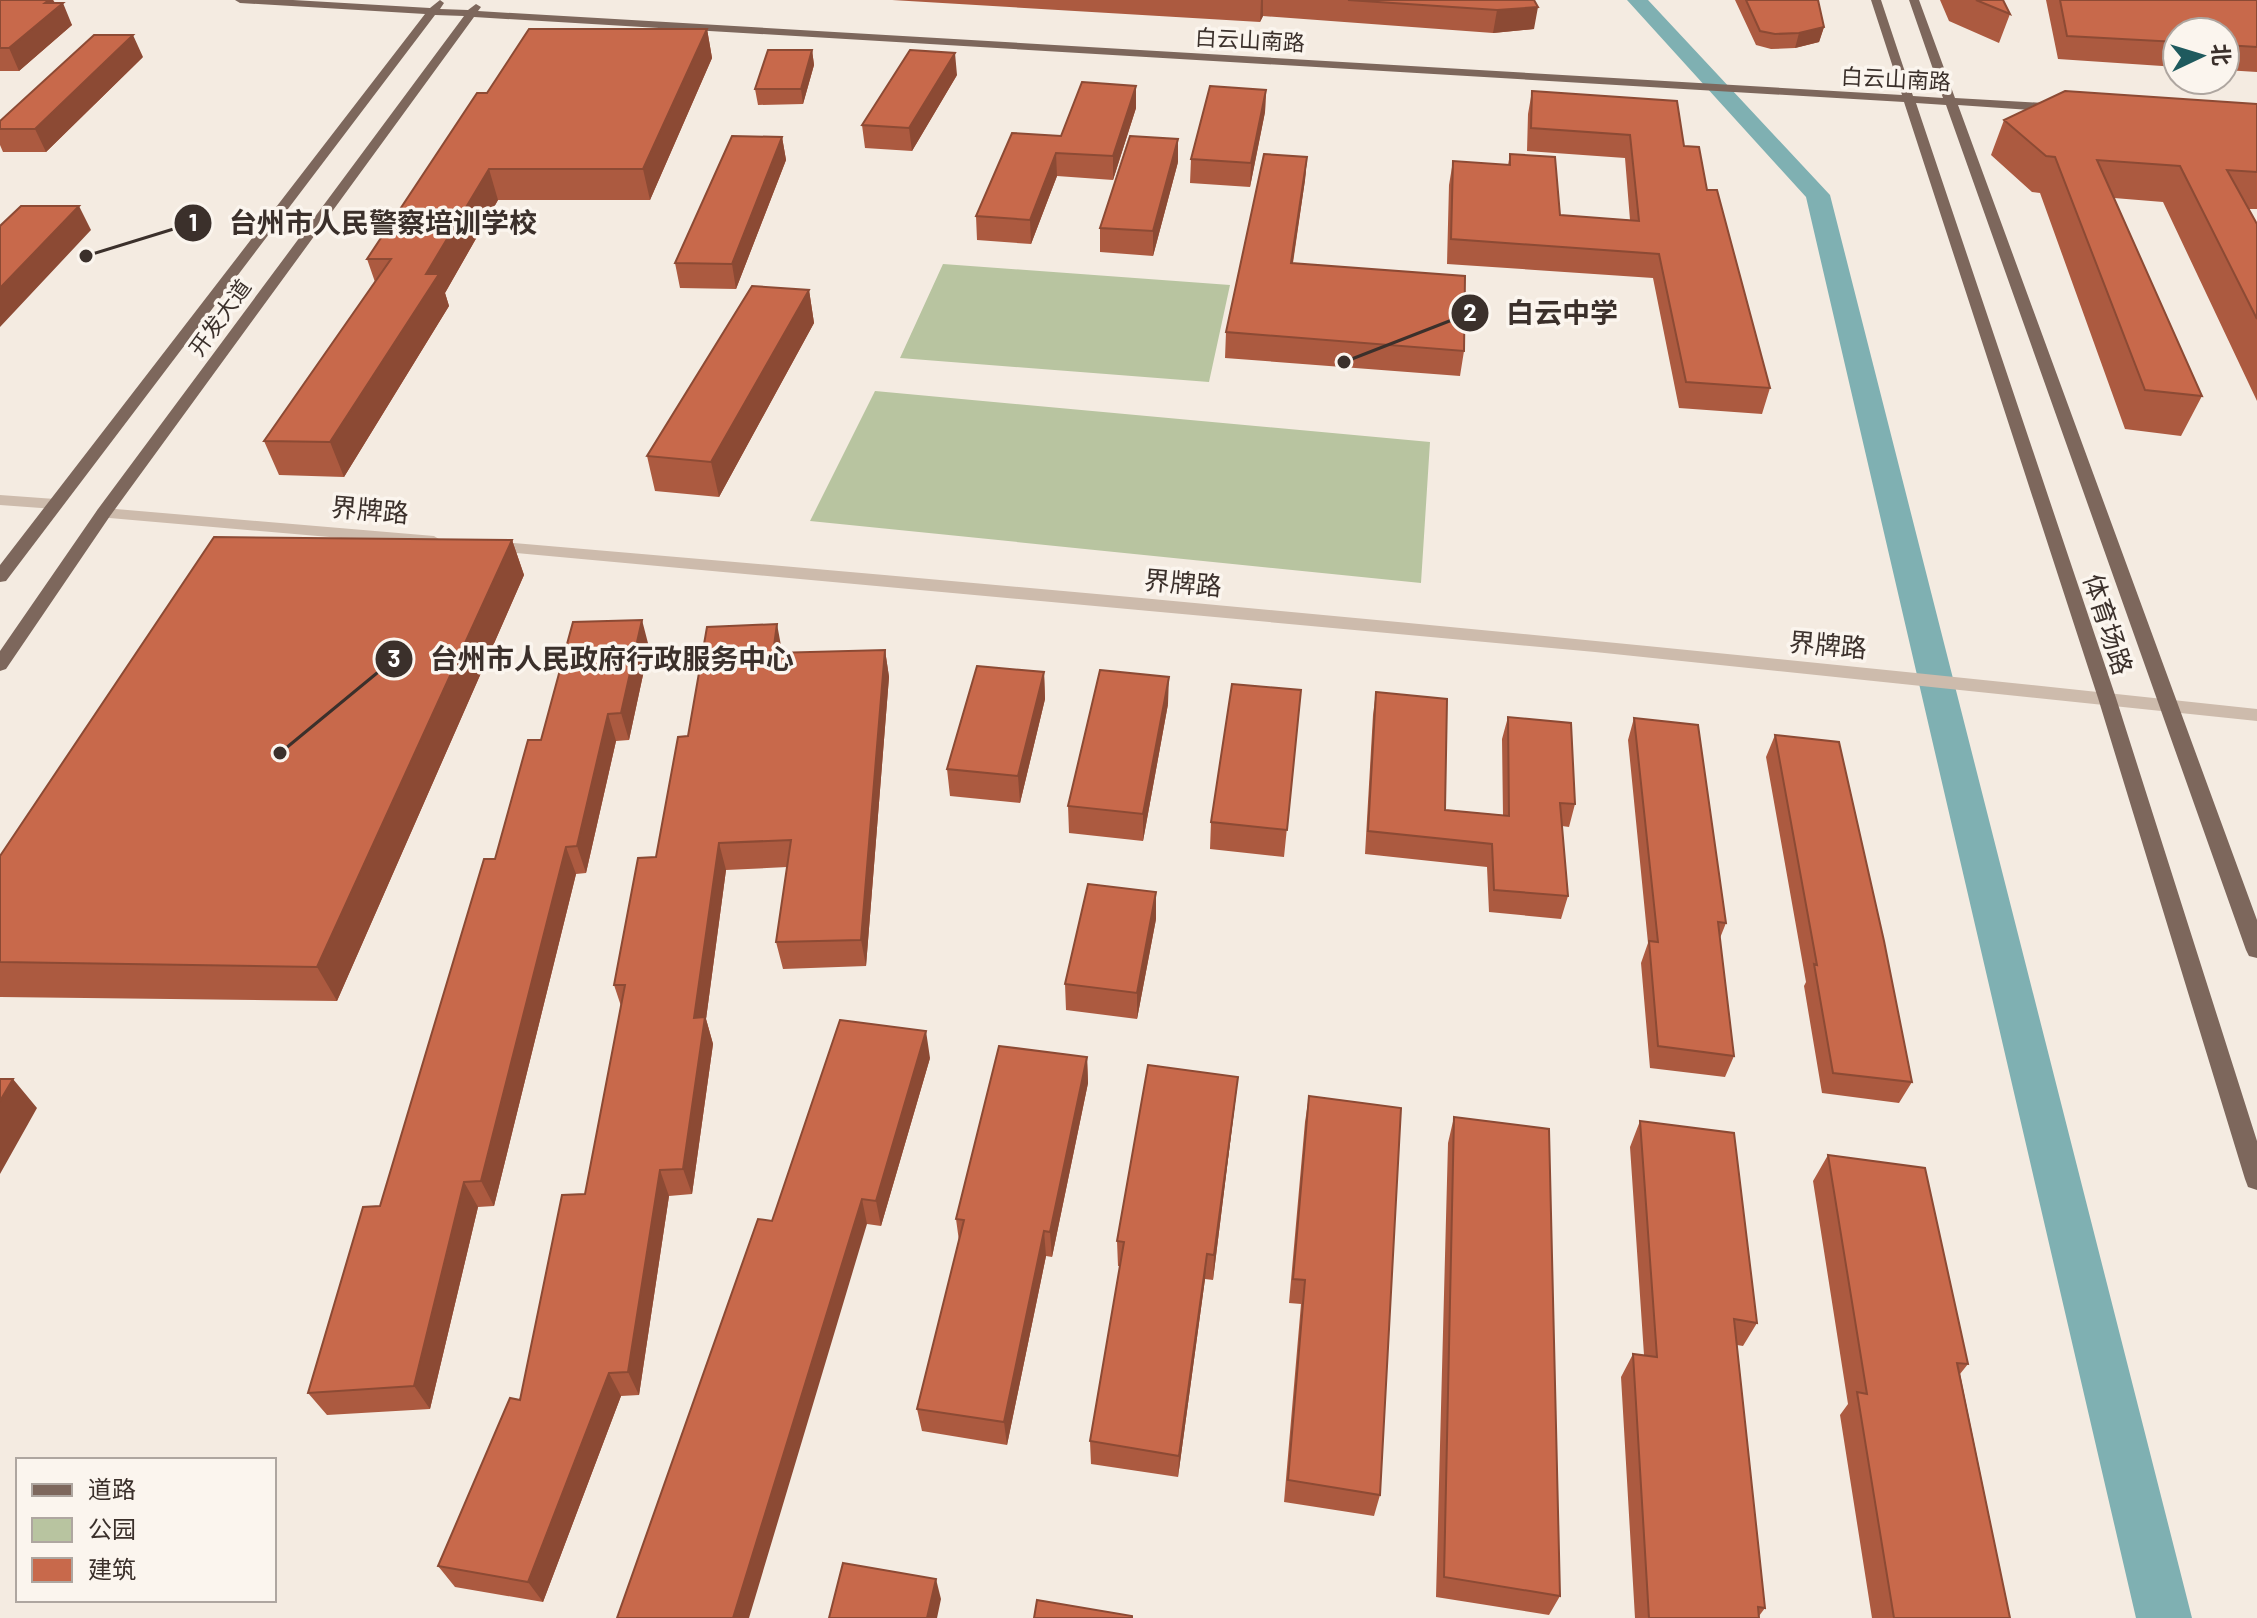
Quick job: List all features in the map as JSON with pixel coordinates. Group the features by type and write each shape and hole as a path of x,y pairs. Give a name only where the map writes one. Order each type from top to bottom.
{"main road":[{"name":"白云山南路","path":"240,0 477,5 1653,72 1907,93"},
{"name":"体育场路","path":"1876,0 2107,698 2257,1179"},
{"name":"体育场路","path":"1914,0 2257,950"},
{"name":"开发大道","path":"0,577 435,3"},
{"name":"白云山南路","path":"477,5 1760,90 1907,93 2071,102"},
{"name":"开发大道","path":"0,665 104,513 477,5"}],"street":[{"path":"0,500 55,504"},
{"name":"界牌路","path":"104,513 448,542"},
{"name":"界牌路","path":"479,545 918,583 2257,715"}],"green space":[{"path":"943,264 1230,285 1209,382 900,358"},
{"path":"875,391 1430,442 1421,583 810,521"}],"building":[{"path":"0,0 63,3 9,48 0,48"},
{"path":"1348,0 1534,0 1538,7 1497,10"},
{"path":"1746,0 1818,0 1824,27 1799,33 1760,31"},
{"path":"1976,0 2003,0 2010,14"},
{"path":"2060,0 2257,0 2257,47 2241,46 2241,16 2161,16 2161,41 2067,36"},
{"path":"529,29 707,29 643,169 489,169 426,274 439,274 330,442 264,441 391,259 367,259 477,93 487,93"},
{"path":"94,35 133,35 35,129 0,129 0,121"},
{"path":"768,50 812,50 801,89 755,89"},
{"path":"910,50 955,53 909,128 862,125"},
{"path":"1082,82 1136,86 1113,156 1056,153 1030,220 976,216 1012,133 1061,136"},
{"path":"1210,86 1266,90 1251,163 1191,159"},
{"path":"1532,91 1677,101 1684,146 1699,147 1707,190 1717,190 1770,388 1686,382 1659,254 1451,239 1453,161 1510,165 1510,154 1555,157 1560,215 1639,221 1630,135 1531,128"},
{"path":"2065,91 2257,104 2257,172 2227,170 2257,224 2257,319 2180,166 2097,160 2202,396 2145,390 2055,157 2046,156 2004,120"},
{"path":"732,136 782,137 732,264 675,263"},
{"path":"1130,136 1178,139 1153,231 1100,228"},
{"path":"1264,154 1307,157 1291,263 1465,276 1464,351 1226,332"},
{"path":"21,206 79,206 0,288 0,226"},
{"path":"752,286 809,290 711,462 647,456"},
{"path":"214,537 512,540 317,967 0,962 0,856"},
{"path":"642,620 621,713 608,714 577,846 566,847 481,1181 464,1182 414,1386 308,1393 363,1207 380,1206 484,859 495,859 528,740 541,740 573,622"},
{"path":"777,624 773,653 885,650 861,940 776,942 791,840 719,843 694,1018 705,1017 683,1169 660,1170 628,1372 609,1373 528,1582 438,1566 510,1398 520,1400 562,1195 585,1194 625,985 614,985 638,858 656,857 678,737 688,736 707,627"},
{"path":"977,666 1044,672 1018,776 947,769"},
{"path":"1100,670 1169,677 1143,814 1068,806"},
{"path":"1232,684 1301,690 1287,830 1211,822"},
{"path":"1376,692 1447,699 1445,810 1509,816 1508,717 1571,723 1575,804 1560,803 1568,896 1494,890 1492,844 1368,831"},
{"path":"1634,718 1698,725 1726,923 1718,922 1734,1056 1658,1046 1649,941 1658,942"},
{"path":"1775,735 1839,742 1912,1082 1833,1073 1814,964 1817,965"},
{"path":"1088,884 1156,892 1137,993 1065,984"},
{"path":"840,1020 926,1031 876,1201 862,1199 733,1618 617,1618 758,1219 772,1221"},
{"path":"999,1046 1087,1057 1050,1232 1044,1231 1004,1422 917,1409 964,1220 956,1219"},
{"path":"1148,1065 1238,1077 1214,1255 1207,1254 1179,1456 1090,1441 1124,1242 1117,1241"},
{"path":"0,1079 13,1079 0,1101"},
{"path":"1309,1096 1401,1108 1380,1495 1288,1480 1305,1280 1293,1279"},
{"path":"1454,1117 1549,1129 1560,1596 1444,1577"},
{"path":"1640,1121 1734,1133 1757,1323 1734,1319 1765,1608 1758,1607 1759,1618 1649,1618 1633,1354 1657,1357"},
{"path":"1828,1155 1925,1168 1968,1364 1957,1363 2010,1618 1894,1618 1857,1392 1867,1394"},
{"path":"843,1563 936,1579 927,1618 829,1618"},
{"path":"1037,1600 1132,1616 1132,1618 1034,1618"}],"waterway":[{"path":"1637,0 1818,195 2164,1618"}],"place":[{"name":"台州市人民警察培训学校","path":"86,256"},
{"name":"白云中学","path":"1344,362"},
{"name":"台州市人民政府行政服务中心","path":"280,753"}]}
